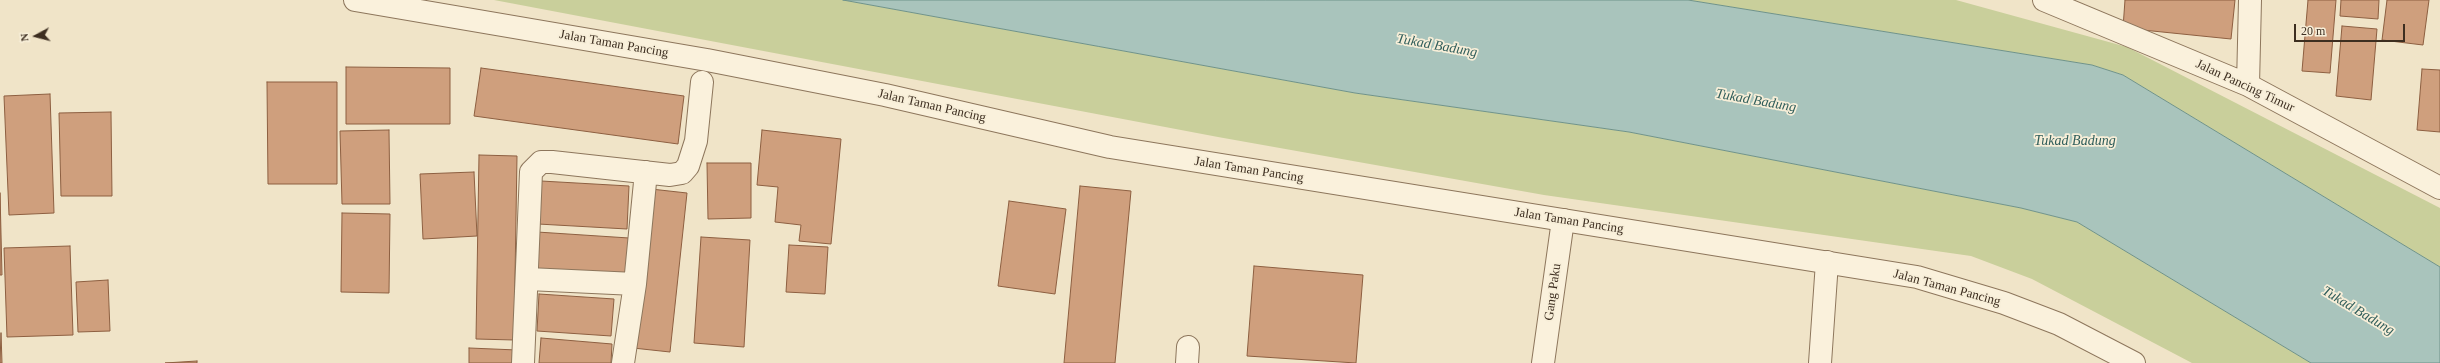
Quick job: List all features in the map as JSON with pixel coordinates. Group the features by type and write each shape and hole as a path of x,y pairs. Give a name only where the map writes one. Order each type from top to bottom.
{"street":[{"name":"Jalan Taman Pancing","path":"355,0 722,63 885,95 1110,147 1917,277 2004,303 2059,324 2134,363"},
{"name":"Jalan Pancing Timur","path":"2044,0 2248,84 2440,188"},
{"path":"2248,84 2250,0"},
{"path":"523,363 528,279 531,172 538,165 552,162 670,175 682,173 688,166 696,141 702,82"},
{"path":"623,363 635,284 646,172"},
{"name":"Gang Paku","path":"1544,363 1563,220"},
{"path":"1820,363 1827,262"},
{"path":"528,279 635,284"}],"green space":[{"path":"494,0 843,0 1355,93 1629,132 2021,208 2077,222 2311,363 2192,363 2032,279 1971,256 1544,195 1218,137"},
{"path":"1688,0 1956,0 2127,47 2440,208 2440,267 2123,75 2092,65"}],"water":[{"name":"Tukad Badung","path":"843,0 1688,0 2092,65 2123,75 2440,267 2440,363 2311,363 2077,222 2021,208 1629,132 1355,93"}],"building":[{"path":"2125,0 2235,0 2231,39 2123,28"},
{"path":"2308,0 2336,0 2330,73 2302,71"},
{"path":"2341,0 2379,0 2378,19 2340,16"},
{"path":"2387,0 2429,0 2423,45 2382,40"},
{"path":"2342,26 2377,29 2371,100 2336,96"},
{"path":"346,67 450,68 450,124 346,124"},
{"path":"481,68 684,96 678,144 474,116"},
{"path":"2422,69 2440,70 2440,132 2417,130"},
{"path":"267,82 337,82 337,184 268,184"},
{"path":"50,94 54,213 9,215 4,96"},
{"path":"111,112 112,196 61,196 59,113"},
{"path":"389,130 390,204 342,204 340,131"},
{"path":"762,130 841,139 831,244 799,241 801,225 775,222 778,187 757,185"},
{"path":"479,155 517,156 514,340 476,339"},
{"path":"707,163 751,163 751,218 708,219"},
{"path":"474,172 477,236 423,239 420,174"},
{"path":"541,181 629,186 627,229 538,224"},
{"path":"1080,186 1131,191 1115,363 1064,363"},
{"path":"651,189 687,193 670,352 633,348"},
{"path":"0,193 2,275 0,275"},
{"path":"1009,201 1066,209 1055,294 998,286"},
{"path":"342,213 390,214 389,293 341,292"},
{"path":"537,232 629,238 626,281 535,275"},
{"path":"701,237 750,240 744,347 694,343"},
{"path":"789,245 828,247 825,294 786,292"},
{"path":"70,246 73,335 7,337 4,248"},
{"path":"1254,266 1363,275 1356,363 1247,356"},
{"path":"108,280 110,331 78,332 76,282"},
{"path":"539,294 614,299 611,336 537,331"},
{"path":"1,333 2,363 0,363"},
{"path":"541,338 612,344 611,363 539,363"},
{"path":"469,348 517,350 516,363 469,363"},
{"path":"197,361 197,363 165,363"}]}
